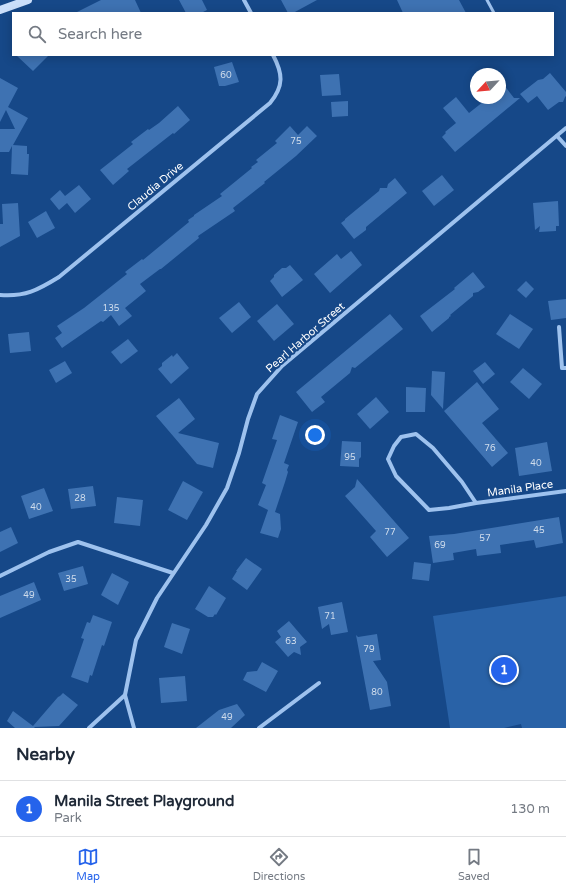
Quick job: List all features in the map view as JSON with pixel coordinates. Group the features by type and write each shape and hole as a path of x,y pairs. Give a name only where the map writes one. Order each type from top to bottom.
{"street":[{"path":"0,10 28,0"},
{"path":"244,0 250,12"},
{"name":"Claudia Drive","path":"0,295 13,296 28,293 59,277 270,103 277,95 281,76 278,64 274,56"},
{"name":"Pearl Harbor Street","path":"125,695 136,640 157,598 206,525 227,488 257,394 282,366 566,128"},
{"path":"557,136 566,146"},
{"path":"559,327 562,368 566,368"},
{"name":"Manila Place","path":"476,503 462,482 433,448 416,434 400,437 388,459 396,476 429,510 566,491"},
{"path":"0,576 49,552 78,542 173,573"},
{"path":"259,728 319,683"},
{"path":"89,728 125,695 134,728"}],"lane":[{"path":"487,0 493,12"}],"shaded area":[{"path":"566,596 566,728 522,728 521,724 504,728 450,728 433,616"}],"building":[{"path":"101,0 135,0 141,12 77,12"},
{"path":"179,0 202,0 207,10 203,12 185,12"},
{"path":"281,0 317,0 295,12 287,12"},
{"path":"397,0 459,0 465,12 403,12"},
{"path":"17,56 48,56 33,71"},
{"path":"232,62 239,82 219,86 214,67"},
{"path":"550,73 566,92 563,102 559,102 548,110 537,96 528,103 520,94"},
{"path":"339,74 341,95 322,96 320,75"},
{"path":"0,78 18,88 8,107 28,118 13,145 27,146 27,154 29,154 28,175 11,174 12,146 9,152 0,152 0,129 15,129 6,110 0,122"},
{"path":"506,88 514,98 520,98 455,152 442,137 446,133 445,132 456,123 443,108 456,97 469,113 480,104 506,104"},
{"path":"348,101 348,116 332,117 331,102"},
{"path":"178,106 190,120 174,134 173,133 127,169 129,171 113,185 100,170 133,144 131,142 148,129 149,130 159,123"},
{"path":"290,126 298,135 307,126 317,136 296,156 264,182 265,183 233,208 235,211 198,236 199,238 140,284 146,291 125,308 132,316 119,326 111,315 103,322 101,321 62,348 55,338 62,333 57,326 84,308 127,274 125,272 142,259 143,260 189,222 188,220 194,215 222,196 220,194 252,168 251,167 258,162 256,160 277,143 275,141"},
{"path":"442,175 454,190 434,206 422,191"},
{"path":"395,178 407,193 354,239 341,223 379,191 380,188 387,188 388,184"},
{"path":"79,185 91,199 75,213 67,203 59,210 50,199 60,190 65,196"},
{"path":"558,201 559,226 556,226 556,231 539,232 540,226 535,230 533,203"},
{"path":"18,203 20,236 0,247 0,224 3,224 2,204"},
{"path":"46,211 55,228 37,238 28,222"},
{"path":"351,251 362,265 330,293 314,274 337,254 341,259"},
{"path":"290,265 303,280 282,297 270,281 282,268 286,268"},
{"path":"473,272 485,287 478,292 473,293 473,296 432,332 420,316 455,289 454,288"},
{"path":"526,281 534,289 526,298 517,290"},
{"path":"566,299 566,318 551,320 548,301"},
{"path":"239,302 251,317 232,333 219,318"},
{"path":"277,304 294,324 274,341 257,321"},
{"path":"390,314 403,329 355,368 352,367 350,373 321,397 325,402 312,412 296,392"},
{"path":"510,314 533,329 519,349 496,334"},
{"path":"29,332 31,351 10,353 8,334"},
{"path":"128,339 138,351 121,364 111,352"},
{"path":"177,353 189,368 171,384 158,369 162,366 162,363"},
{"path":"65,361 72,373 56,383 49,370"},
{"path":"485,362 495,374 483,384 473,371"},
{"path":"523,368 542,384 529,399 510,382"},
{"path":"432,371 445,372 443,409 431,395"},
{"path":"477,382 499,409 482,423 508,453 492,467 444,411"},
{"path":"406,387 426,388 425,412 406,412"},
{"path":"376,397 389,412 370,429 357,414"},
{"path":"179,398 195,419 178,433 219,443 213,468 197,464 156,416"},
{"path":"280,415 298,422 284,463 289,465 287,470 288,472 275,512 280,514 281,529 278,538 260,533 268,510 258,505 266,485 262,483 277,440 272,439"},
{"path":"342,441 361,442 359,467 340,466"},
{"path":"547,442 552,471 519,476 515,448"},
{"path":"357,479 409,538 387,557 370,537 376,531 345,496 355,487"},
{"path":"183,481 203,492 187,520 168,510"},
{"path":"93,486 96,506 71,509 68,489"},
{"path":"44,488 53,511 29,519 21,496"},
{"path":"117,497 143,500 140,526 114,523"},
{"path":"559,517 563,543 536,548 534,540 500,545 501,553 477,556 476,549 453,553 454,560 433,563 429,536 454,534"},
{"path":"11,527 18,543 0,552 0,532"},
{"path":"246,558 262,569 247,590 232,579"},
{"path":"414,562 431,564 429,581 412,579"},
{"path":"83,566 88,584 64,591 58,573"},
{"path":"112,573 129,582 118,605 101,595"},
{"path":"34,582 41,600 0,618 0,596"},
{"path":"209,586 226,598 216,615 215,614 213,617 208,617 195,609"},
{"path":"342,602 348,632 331,635 329,624 322,629 318,607"},
{"path":"93,615 112,622 104,646 102,645 92,676 90,675 88,683 71,677 84,639 81,638 87,622 90,623"},
{"path":"289,621 307,642 300,647 301,655 294,652 288,657 275,642 281,637 277,631"},
{"path":"172,623 190,629 182,654 164,647"},
{"path":"377,634 381,660 373,661 387,682 391,706 370,710 356,635 358,637"},
{"path":"262,662 278,671 266,692 243,680 247,672 257,671"},
{"path":"185,676 187,701 161,703 159,678"},
{"path":"63,693 78,705 59,726 15,728 7,721 13,711 33,726"},
{"path":"237,704 245,715 231,728 196,728 219,710"}],"place":[{"name":"Manila Street Playground","path":"504,670"}]}
